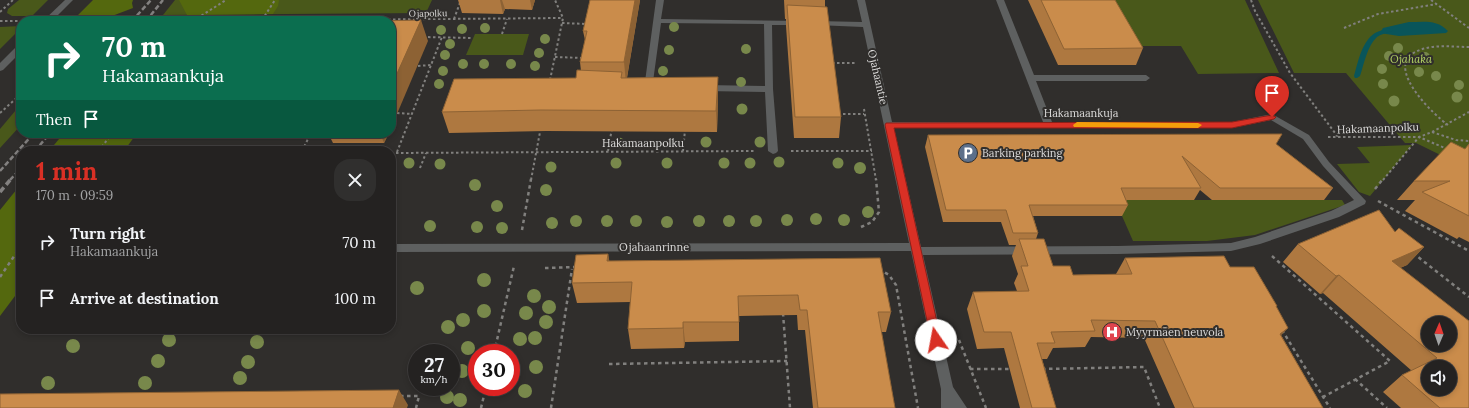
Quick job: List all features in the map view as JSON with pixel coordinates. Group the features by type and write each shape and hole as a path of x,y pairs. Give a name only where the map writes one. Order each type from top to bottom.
{"street":[{"path":"52,16 69,0"},
{"path":"648,89 660,0"},
{"name":"Ojahaantie","path":"861,0 917,249 946,389 947,408"},
{"path":"1000,0 1049,125"},
{"path":"657,21 866,25"},
{"path":"768,22 769,89 773,151"},
{"path":"0,68 16,52"},
{"path":"1030,78 1146,78"},
{"path":"693,88 769,89"},
{"name":"Hakamaankuja","path":"889,125 1232,125 1272,117 1306,137"},
{"path":"1306,137 1326,164 1365,199"},
{"name":"Ojahaanrinne","path":"396,248 1186,249 1231,247 1256,241 1335,214 1365,199"},
{"name":"Ojahaantie","path":"946,389 961,408"}],"path":[{"path":"0,12 12,0"},
{"path":"201,16 226,0"},
{"path":"265,16 275,0"},
{"path":"454,19 462,0"},
{"path":"549,87 563,18 555,0"},
{"path":"1251,0 1255,11 1290,73 1339,138"},
{"path":"1431,0 1469,28"},
{"path":"1344,28 1378,14 1437,4"},
{"name":"Ojapolku","path":"396,19 563,18"},
{"path":"502,34 507,19"},
{"path":"0,21 16,21"},
{"path":"562,23 591,24"},
{"path":"420,37 473,38"},
{"path":"397,153 442,37"},
{"path":"1448,125 1429,110 1412,86 1407,75 1405,64 1410,55 1419,50 1428,48 1469,48"},
{"path":"555,57 586,58"},
{"path":"829,63 855,63"},
{"path":"418,66 431,66"},
{"path":"0,113 16,99"},
{"name":"Hakamaanpolku","path":"1306,137 1419,137 1448,125 1469,112"},
{"path":"397,114 412,114"},
{"path":"836,114 864,114"},
{"path":"608,151 612,126"},
{"path":"683,151 685,126"},
{"path":"1432,132 1456,140 1469,141"},
{"path":"1448,149 1419,137 1365,199 1469,251"},
{"path":"871,151 874,170"},
{"name":"Hakamaanpolku","path":"397,153 895,151"},
{"path":"420,168 426,152"},
{"path":"1256,241 1390,361 1323,397"},
{"path":"1408,249 1469,297"},
{"path":"0,277 16,253"},
{"path":"551,408 572,269 578,266"},
{"path":"878,268 884,270 892,278 896,285 918,408"},
{"path":"782,309 790,408"},
{"path":"1279,325 1330,408"},
{"path":"609,364 787,361"},
{"path":"1034,369 1144,367 1160,408"},
{"path":"1042,368 1044,375"},
{"path":"970,369 1018,369"},
{"path":"1355,379 1387,408"},
{"path":"396,396 419,396 416,408"},
{"path":"481,408 484,396"}],"green space":[{"path":"19,0 48,0 32,16 12,16 7,13 8,9"},
{"path":"93,0 133,0 133,8 112,16 78,15"},
{"path":"175,0 432,0 426,13 163,15"},
{"path":"179,0 279,0 278,6 273,14 187,15"},
{"path":"1099,0 1245,0 1279,73 1198,74 1181,46 1125,46"},
{"name":"Ojahaka","path":"1258,0 1469,0 1469,169 1416,143 1405,143 1346,73 1294,73"},
{"path":"16,26 16,33 0,49 0,27"},
{"path":"475,34 529,34 523,55 466,55"},
{"path":"16,110 16,130 0,148 0,129"},
{"path":"60,138 133,138 128,146 53,146"},
{"path":"1412,145 1370,196 1359,192 1337,164 1370,163 1357,147"},
{"path":"16,190 16,295 0,316 0,210"},
{"path":"1115,200 1342,200 1345,205 1255,235 1207,241 1133,241"}],"water":[{"path":"1409,22 1435,23 1444,27 1448,31 1446,33 1399,36 1380,33 1383,28"}],"building":[{"path":"590,0 635,0 624,62 580,62 587,31 583,31"},
{"path":"1041,0 1115,0 1143,48 1064,49"},
{"path":"787,5 827,7 841,117 795,117"},
{"path":"421,20 396,76 396,21"},
{"path":"577,70 622,72 621,78 718,77 716,111 541,110 442,112 454,79 576,78"},
{"path":"1282,134 1276,144 1333,188 1220,188 1182,156 1201,188 1121,188 1128,205 1029,205 1038,233 1013,233 1006,210 946,210 928,135"},
{"path":"1451,142 1465,149 1469,144 1469,216 1422,192 1450,181 1414,181"},
{"path":"1379,210 1395,232 1399,228 1424,247 1392,261 1469,321 1469,408 1440,408 1426,396 1457,396 1457,360 1433,360 1437,358 1430,352 1457,352 1457,316 1421,316 1421,344 1339,275 1336,276 1298,244"},
{"path":"1019,239 1044,239 1053,266 1070,266 1073,275 1132,274 1125,258 1224,256 1230,267 1254,267 1288,328 1280,334 1323,408 1194,408 1155,321 1091,320 1095,331 1051,332 1055,343 1037,343 1056,408 1032,408 1011,332 984,332 973,292 1029,291 1021,266 1028,266"},
{"path":"608,254 607,261 880,258 891,312 878,312 895,408 818,408 807,310 800,310 798,295 738,296 739,322 683,322 683,328 628,329 632,282 572,283 576,255"},
{"path":"1421,366 1421,392 1402,375"},
{"path":"399,390 393,408 0,408 0,394"}],"waterway":[{"path":"1357,76 1363,56 1370,42 1376,35 1390,30"}],"railway":[{"path":"137,16 151,0"},
{"path":"150,16 163,0"},
{"path":"22,146 30,138"},
{"path":"39,146 46,138"},
{"path":"0,171 16,153"},
{"path":"10,180 16,173"},
{"path":"0,192 11,179"}],"slow traffic":[{"path":"1077,125 1198,125"}],"place":[{"name":"Barking parking","path":"968,153"},
{"name":"Myyrmäen neuvola","path":"1112,332"}],"route":[{"path":"936,340 889,125 1232,125 1272,117"}]}
